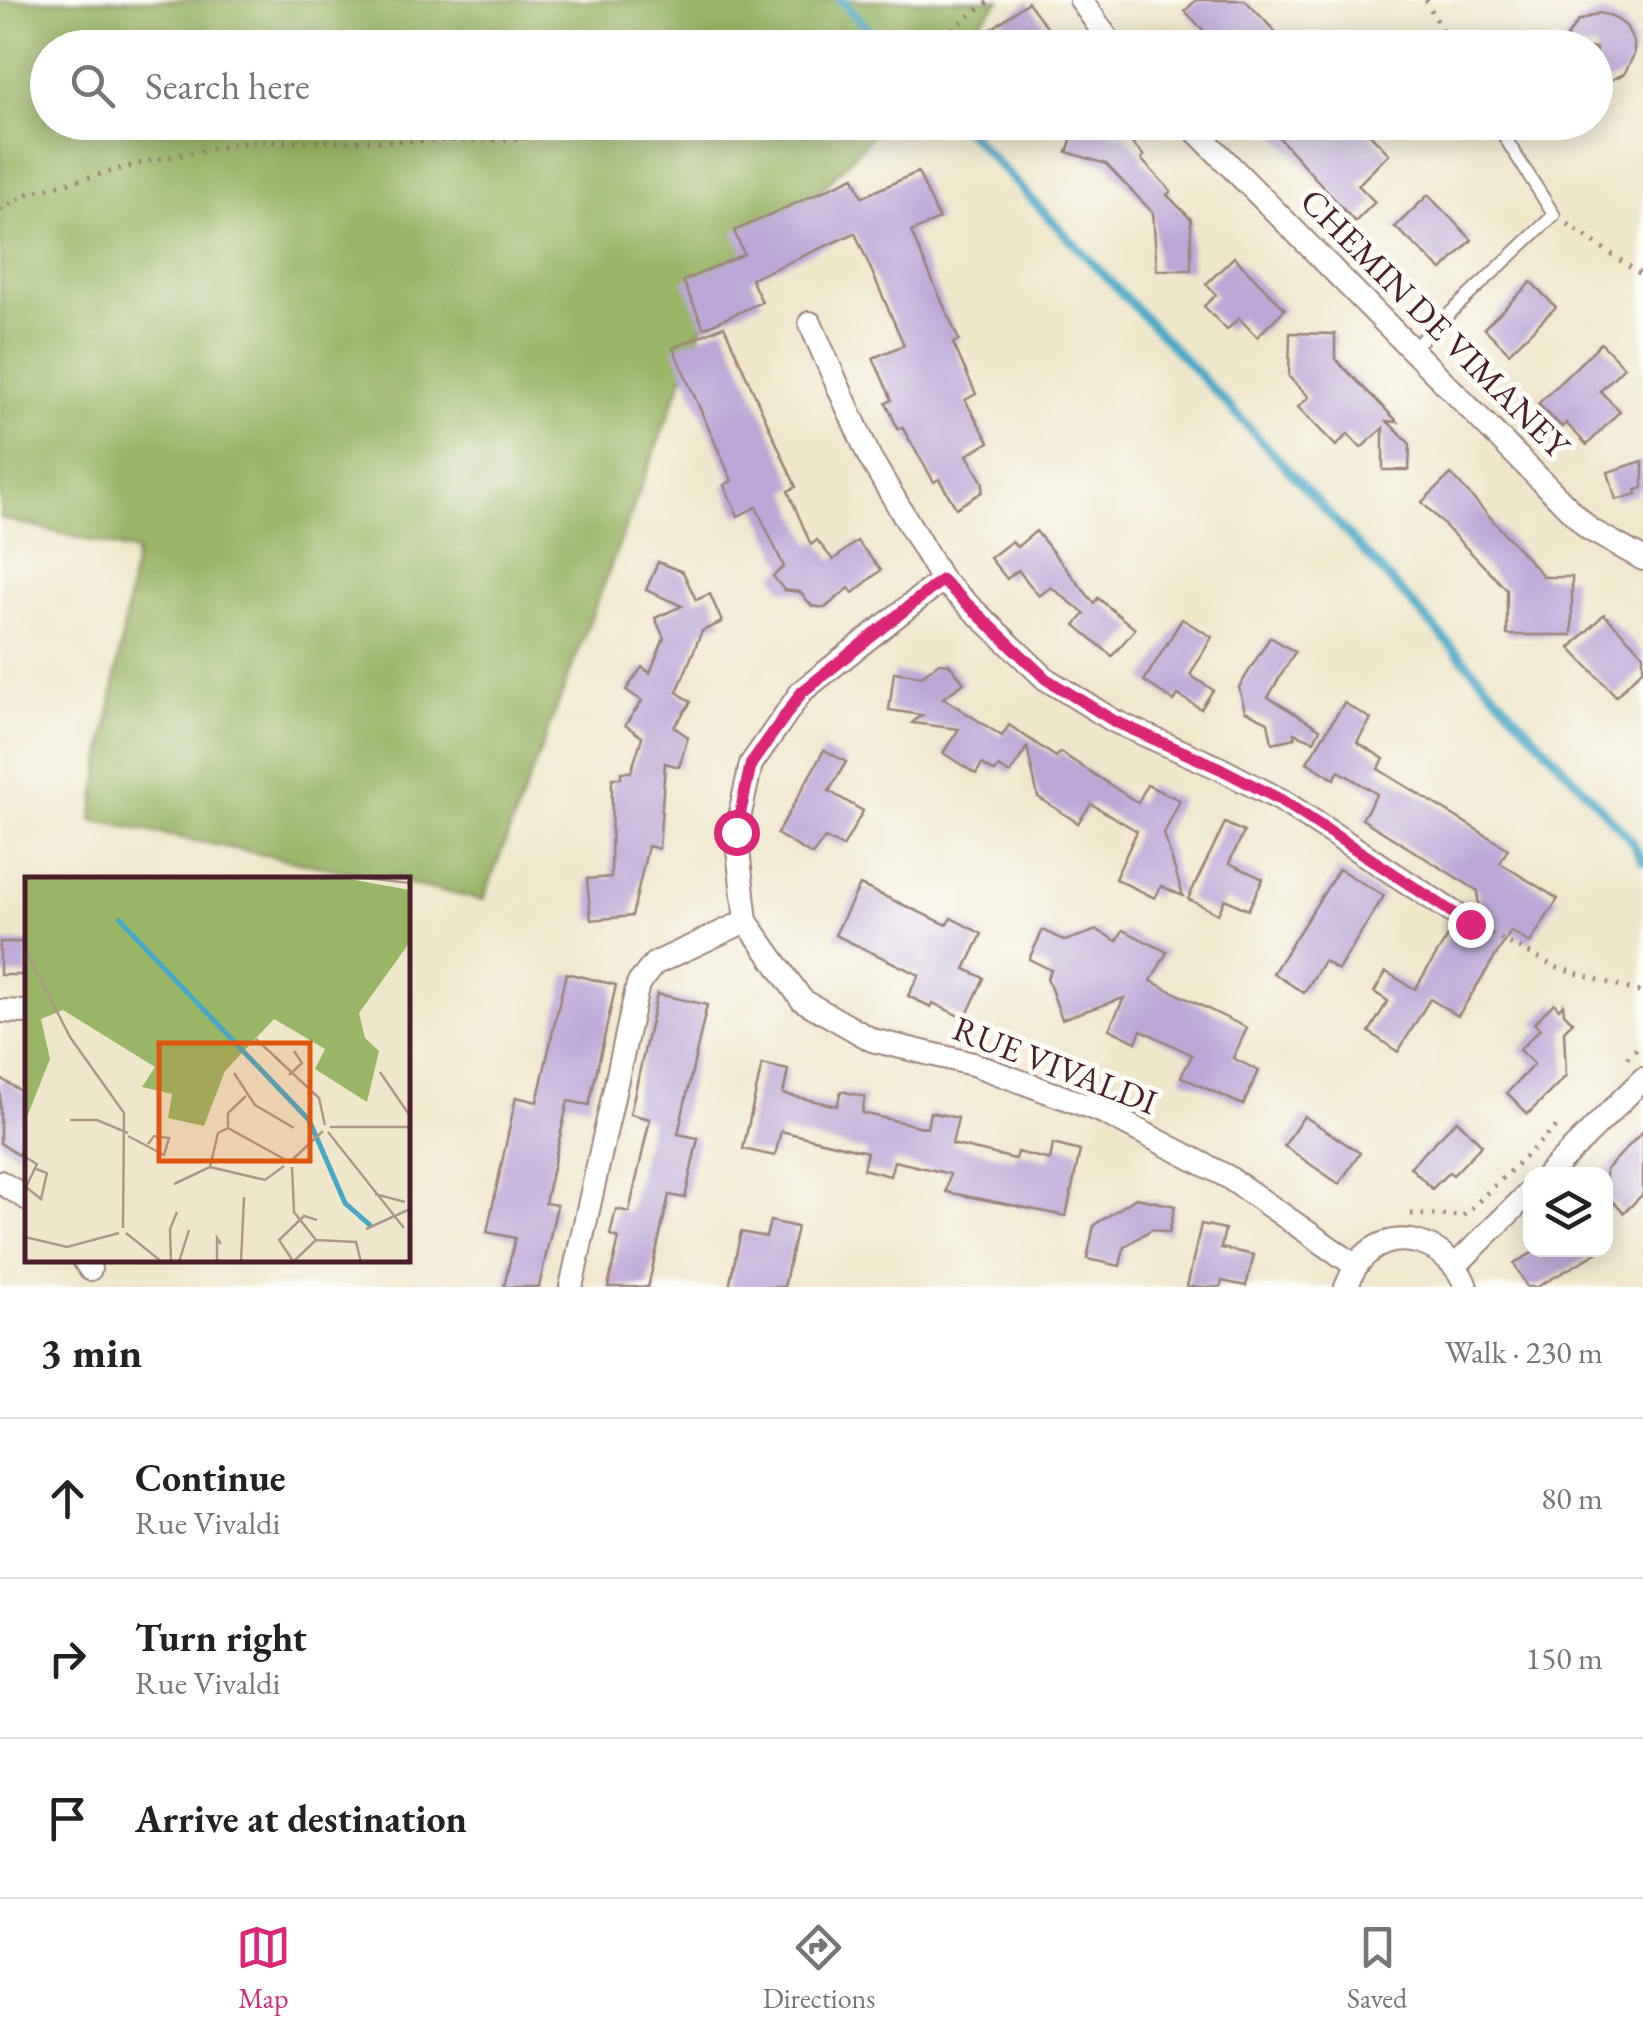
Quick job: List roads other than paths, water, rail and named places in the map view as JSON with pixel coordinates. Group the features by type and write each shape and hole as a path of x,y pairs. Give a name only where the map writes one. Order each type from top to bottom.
{"street":[{"path":"1080,0 1101,30"},
{"name":"CHEMIN DE VIMANEY","path":"1205,140 1589,529 1643,560"},
{"path":"810,323 869,456 942,580 1046,679 1114,721 1281,800 1470,924"},
{"name":"RUE VIVALDI","path":"942,580 802,692 751,764 736,832 746,922 802,1000 872,1040 973,1064 1103,1112 1228,1177 1351,1276 1382,1244 1402,1240 1423,1242 1442,1251 1461,1276"},
{"path":"570,1287 638,984 654,964 746,922"},
{"path":"0,1011 25,1012"},
{"path":"1555,1167 1643,1079"},
{"path":"0,1182 25,1198"},
{"path":"1461,1276 1523,1201"}],"lane":[{"path":"1413,348 1554,214 1507,140"}],"waterway":[{"path":"841,0 869,30"},
{"path":"975,140 1228,405 1630,839 1643,861"}]}
